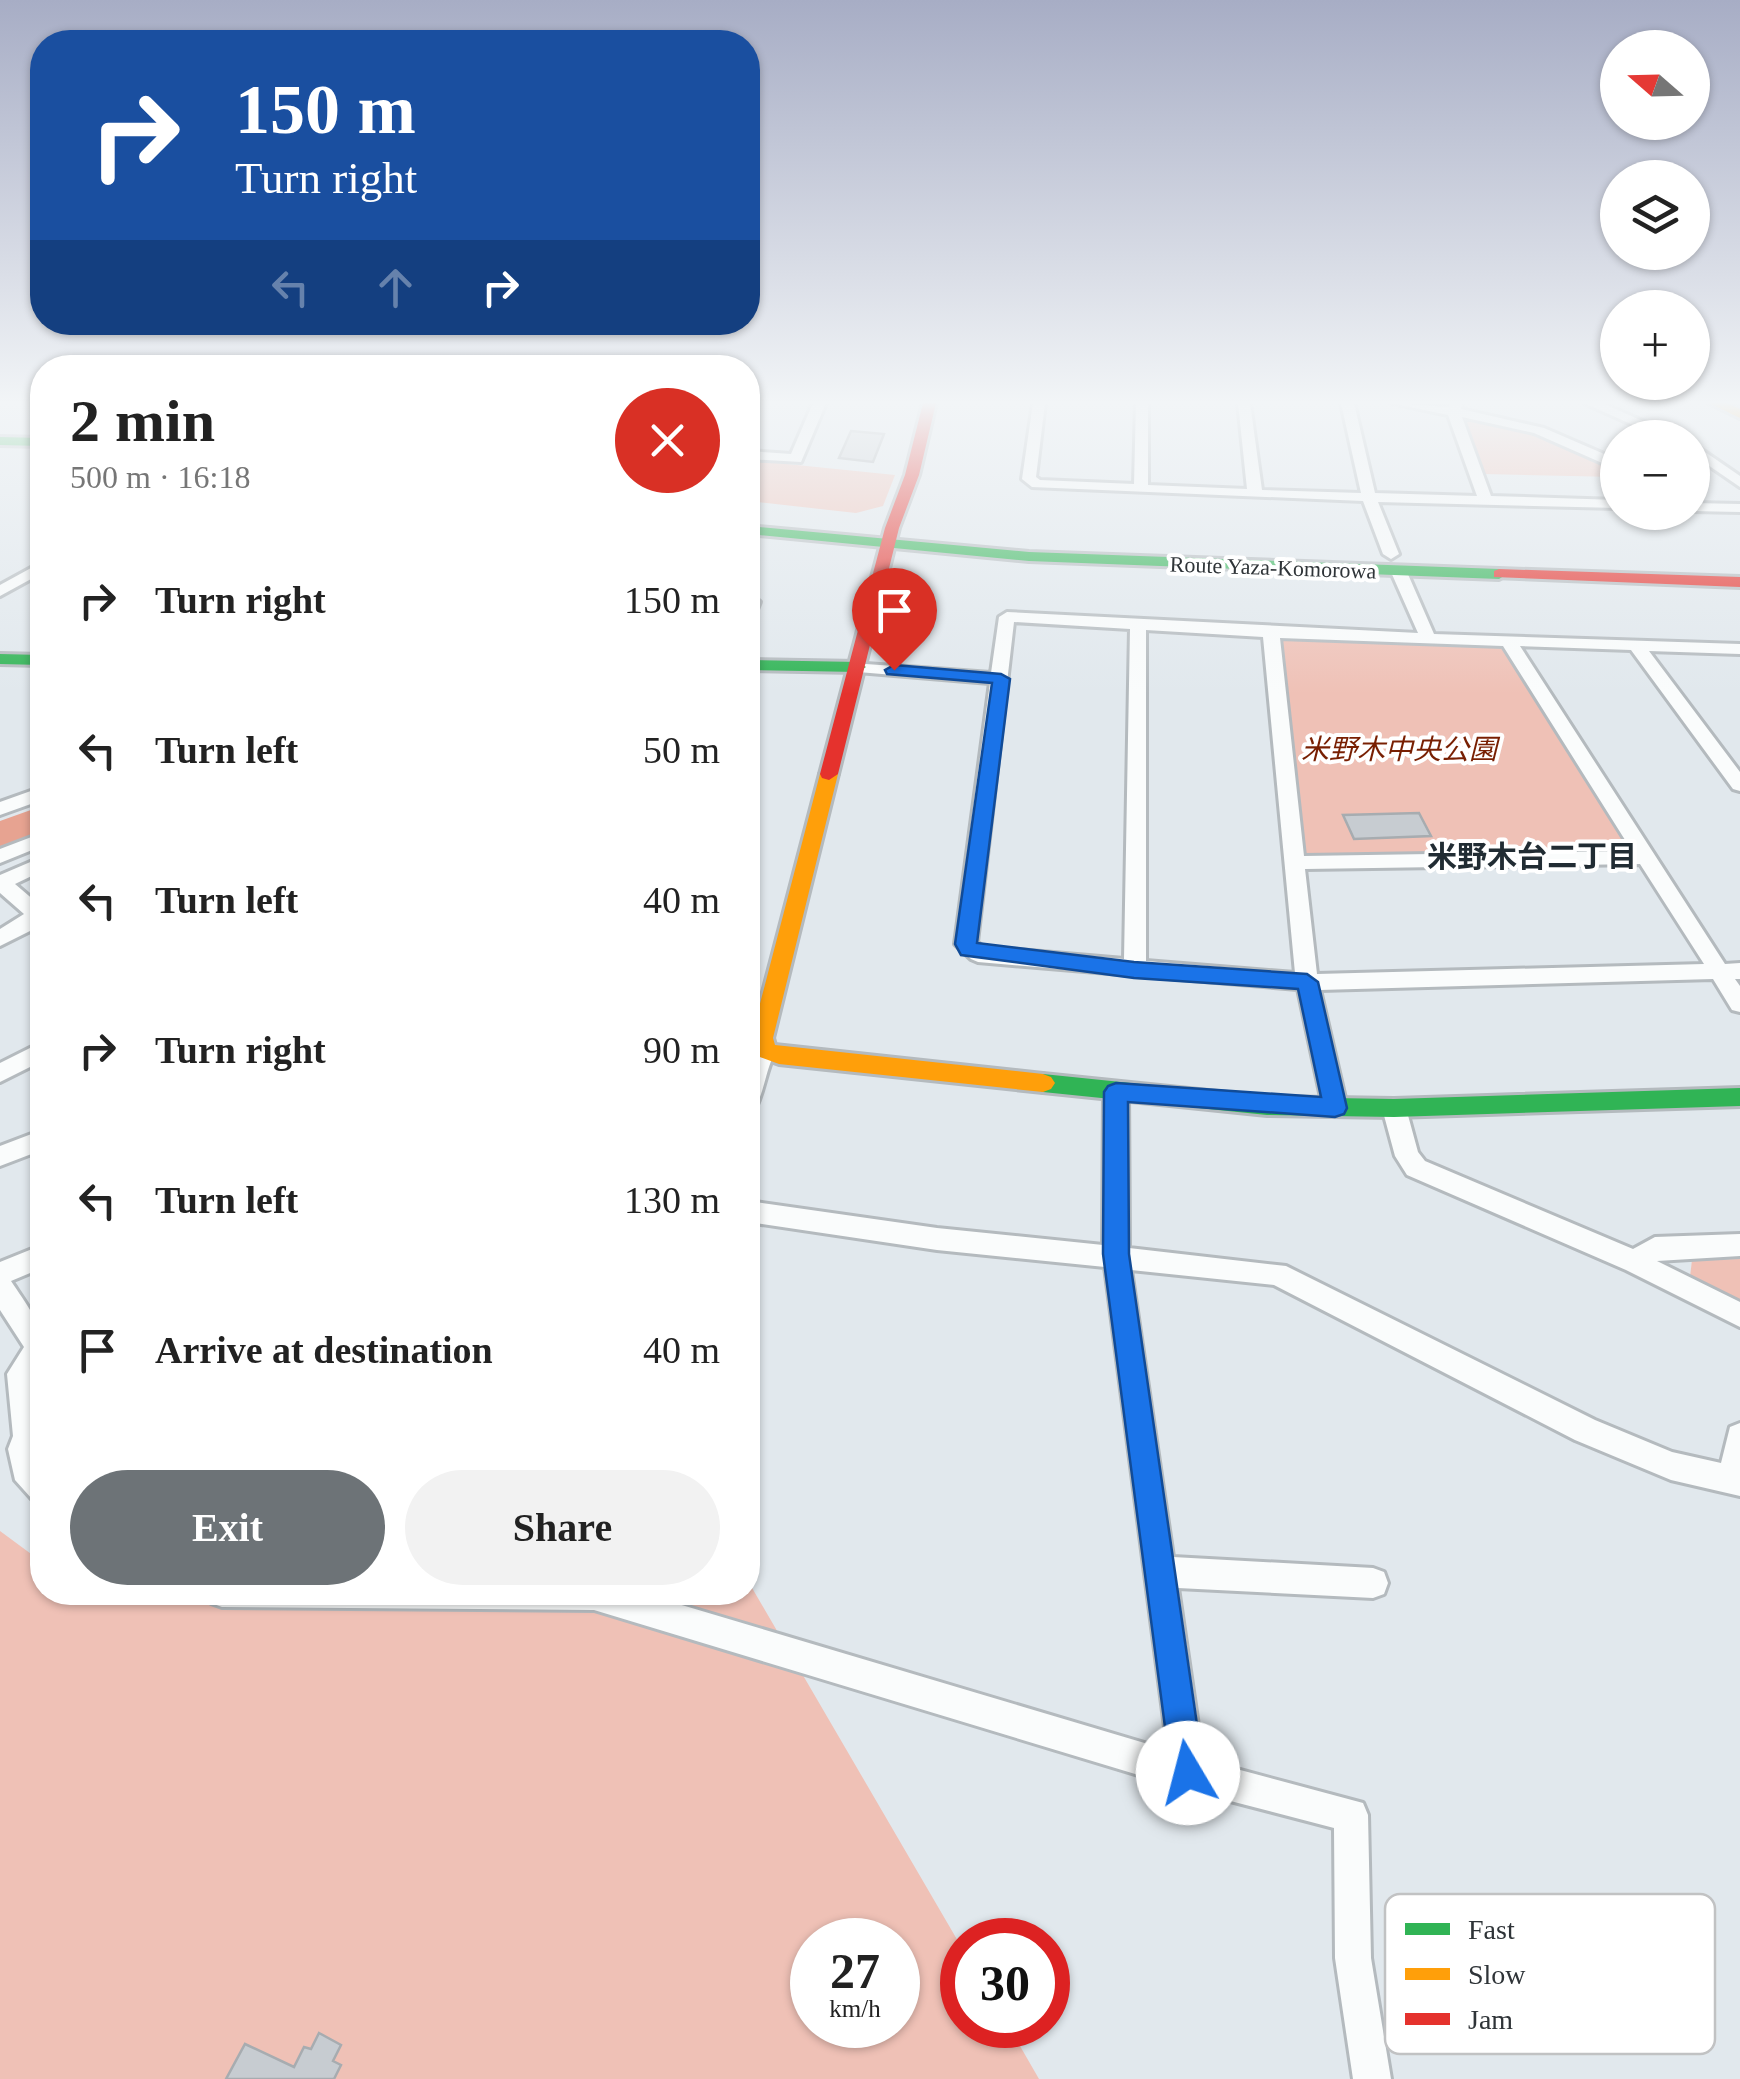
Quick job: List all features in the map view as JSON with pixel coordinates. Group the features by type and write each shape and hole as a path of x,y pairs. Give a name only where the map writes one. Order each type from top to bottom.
{"street":[{"path":"767,1051 762,1038 890,535 903,500"},
{"path":"1370,500 1428,638"},
{"path":"1448,500 1600,504"},
{"path":"1710,507 1740,508"},
{"name":"Route Yaza-Komorowa","path":"760,516 890,535 1124,561 1740,567"},
{"name":"Route Yaza-Komorowa","path":"760,530 890,535"},
{"name":"Route Yaza-Komorowa","path":"1395,564 1740,582"},
{"path":"0,591 30,574"},
{"path":"1730,971 1307,982 978,954 966,944 1007,617 1271,633 1740,649"},
{"path":"1134,970 1138,626"},
{"path":"1271,633 1307,982 1335,1108"},
{"path":"1508,641 1644,857 1730,971 1740,1004"},
{"path":"1636,645 1740,785"},
{"path":"0,659 30,660"},
{"path":"760,665 858,667 1001,679"},
{"path":"0,809 30,798"},
{"path":"0,856 30,845"},
{"path":"1292,863 1644,857"},
{"path":"30,868 10,876 2,884 30,908"},
{"path":"0,939 30,922"},
{"path":"767,1051 1116,1092 1335,1108 1740,1097"},
{"path":"760,1059 767,1051"},
{"path":"0,1073 30,1057"},
{"path":"1116,1092 1116,1254 1188,1773"},
{"path":"1394,1108 1407,1156 1416,1168 1635,1262 1740,1315"},
{"path":"0,1156 30,1145"},
{"path":"760,1214 937,1238 1277,1274 1585,1430 1670,1466 1736,1480 1740,1437"},
{"path":"1635,1262 1655,1248 1740,1245"},
{"path":"0,1274 30,1261"},
{"path":"0,1287 30,1334"},
{"path":"30,1361 21,1374 27,1436 22,1449 25,1470 30,1476"},
{"path":"1160,1572 1373,1582"},
{"path":"624,1605 1188,1773 1351,1815 1353,1958 1372,2079"}],"green space":[{"path":"760,500 885,500 883,506 856,513"},
{"name":"米野木中央公園","path":"1285,638 1496,644 1505,649 1627,844 1623,850 1312,857 1302,851 1278,642"},
{"path":"1740,1259 1740,1300 1690,1277 1692,1260"},
{"path":"0,1531 30,1553 30,1605 760,1605 760,1602 945,1918 940,1918 940,2048 1021,2048 1039,2079 0,2079"}],"building":[{"path":"1419,813 1431,836 1354,839 1343,815"},
{"path":"319,2033 341,2045 333,2061 341,2065 334,2079 226,2079 245,2044 294,2067 304,2047 311,2049"}],"waterway":[{"path":"0,837 30,824"}],"traffic: fast":[{"path":"760,531 1029,556 1499,574"},
{"path":"0,659 30,660"},
{"path":"760,665 858,667"},
{"path":"1043,1083 1267,1106 1394,1108 1740,1097"}],"traffic: slow":[{"path":"829,774 762,1038 765,1050 779,1055 1043,1083"}],"traffic: jam":[{"path":"829,774 903,500"},
{"path":"1499,574 1740,582"}],"district":[{"name":"米野木台二丁目","path":"1532,857"}],"route":[{"path":"894,670 1001,679 966,944 969,950 1134,970 1307,982 1335,1108 1116,1092 1116,1254 1188,1773"}]}
